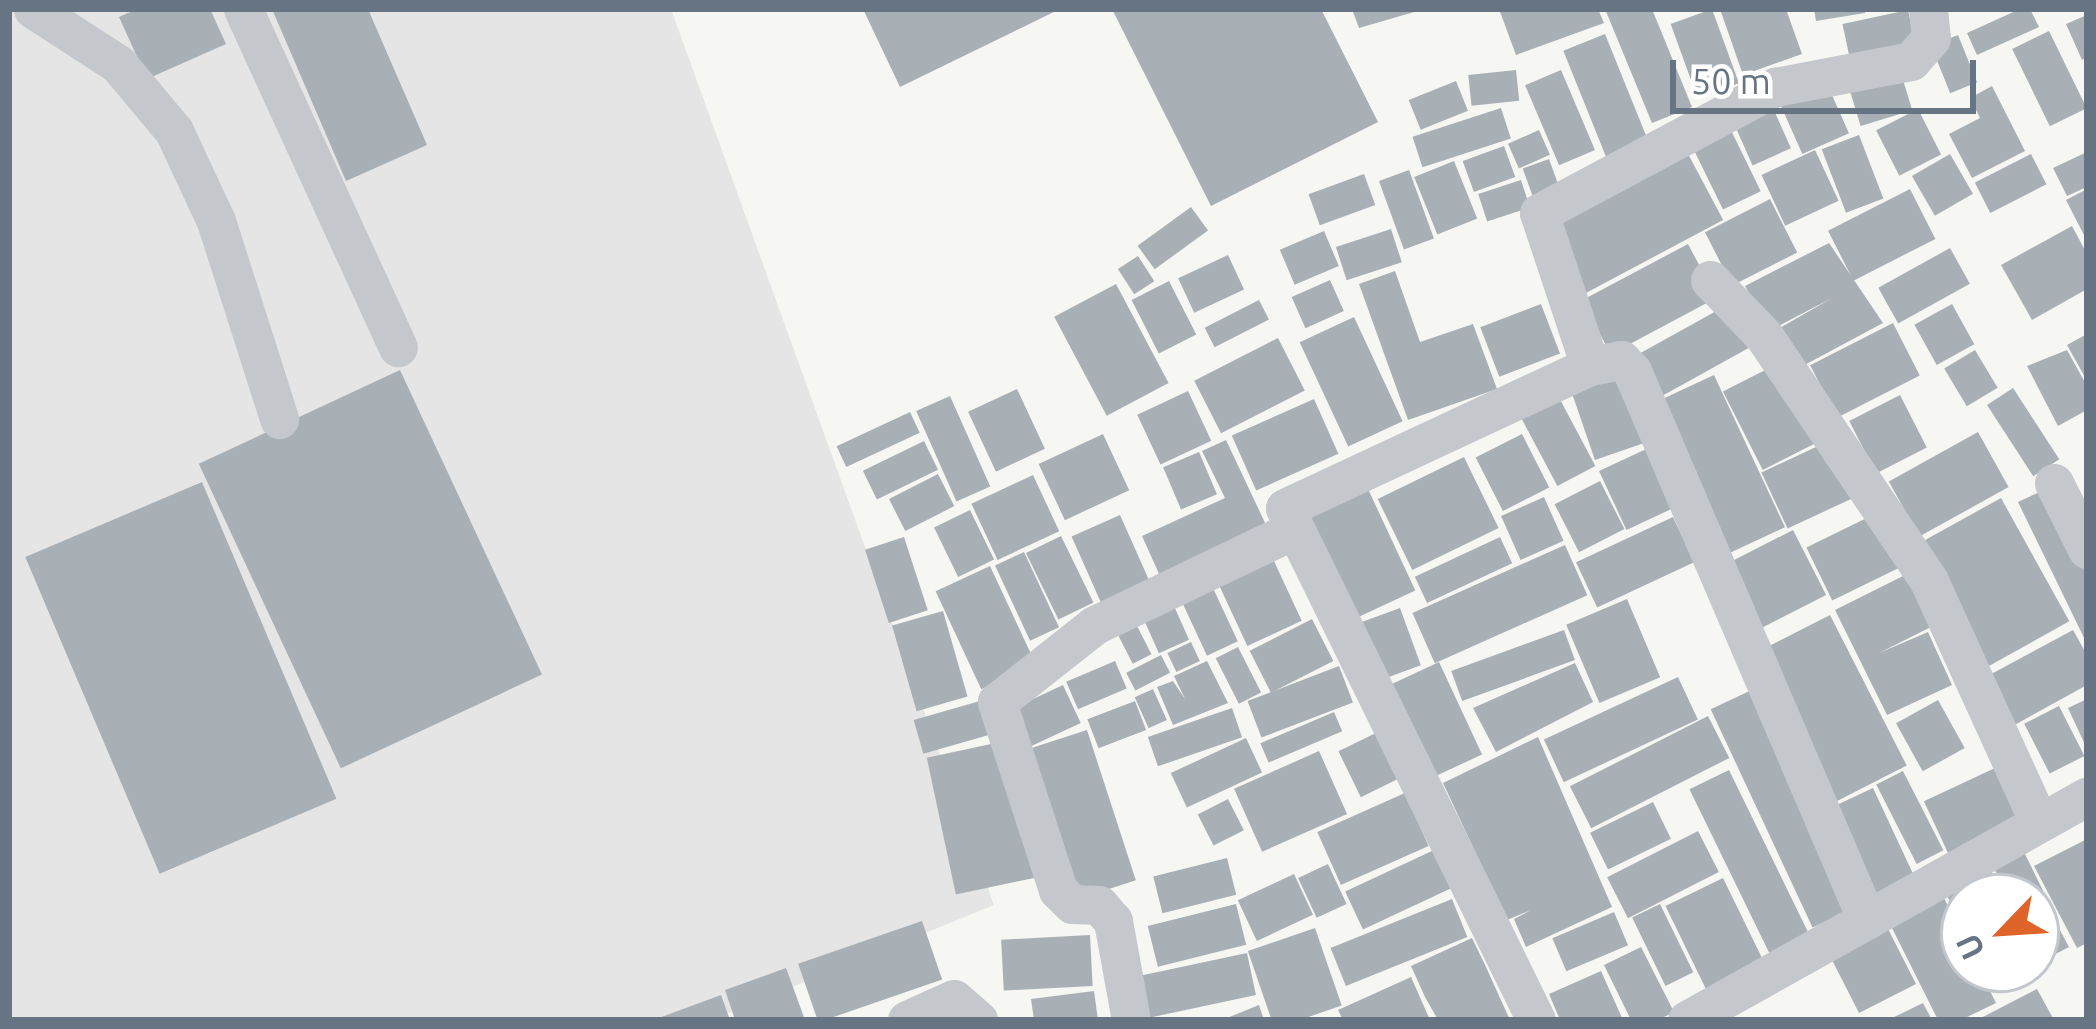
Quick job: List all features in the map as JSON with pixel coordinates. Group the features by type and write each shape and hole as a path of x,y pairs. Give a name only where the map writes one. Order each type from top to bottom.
{"street":[{"path":"32,9 118,64 174,131 216,221 279,419"},
{"path":"243,9 398,346"},
{"path":"1590,366 1539,213 1774,87 1911,61 1931,38 1928,9"},
{"path":"1711,280 1764,336 1929,581 2039,822"},
{"path":"1536,1020 1285,508 1294,497 1590,366 1621,360 1632,371 1867,920"},
{"path":"2054,483 2087,549"},
{"path":"1131,1020 1113,921 1099,905 1072,904 1058,890 997,702 1095,625 1293,530"},
{"path":"1687,1020 2087,796"},
{"path":"907,1020 954,999 978,1020"}],"shaded area":[{"path":"9,9 671,9 994,905 711,1020 9,1020"}],"building":[{"path":"137,9 210,9 226,44 147,79 119,17"},
{"path":"272,9 368,9 427,145 346,181"},
{"path":"863,9 1060,9 900,87"},
{"path":"1112,9 1321,9 1378,122 1211,206"},
{"path":"1352,9 1420,9 1421,10 1359,28"},
{"path":"1499,9 1598,9 1604,23 1516,55"},
{"path":"1605,9 1652,9 1692,107 1652,123"},
{"path":"1712,9 1739,83 1698,98 1671,24"},
{"path":"1720,9 1786,9 1802,54 1743,75"},
{"path":"1814,9 1864,9 1865,13 1816,21"},
{"path":"2030,9 2039,27 1977,55 1967,33"},
{"path":"1908,10 1917,51 1851,65 1842,24"},
{"path":"2087,15 2087,57 2082,60 2066,24"},
{"path":"2049,31 2087,108 2050,126 2012,49"},
{"path":"1605,34 1648,142 1607,158 1563,51"},
{"path":"1958,35 1977,82 1950,93 1931,46"},
{"path":"1516,70 1519,101 1472,106 1468,75"},
{"path":"1561,70 1595,150 1559,165 1525,85"},
{"path":"1900,70 1912,110 1861,126 1848,86"},
{"path":"1456,81 1468,111 1421,130 1409,100"},
{"path":"1827,84 1849,133 1802,154 1780,105"},
{"path":"1992,86 2025,151 1972,178 1949,134 1980,118 1970,98"},
{"path":"1769,99 1791,148 1753,165 1731,116"},
{"path":"1501,108 1511,138 1422,167 1413,137"},
{"path":"1918,109 1941,154 1899,176 1876,130"},
{"path":"1727,122 1761,191 1723,210 1689,140"},
{"path":"1539,130 1550,155 1519,168 1508,144"},
{"path":"1859,135 1883,198 1846,213 1822,149"},
{"path":"1504,146 1515,177 1474,192 1463,161"},
{"path":"1815,150 1839,201 1785,226 1762,175"},
{"path":"1687,152 1723,220 1584,294 1547,226"},
{"path":"2087,152 2087,187 2067,196 2053,168"},
{"path":"1950,154 1973,194 1935,216 1912,176"},
{"path":"2031,154 2046,184 1990,213 1975,183"},
{"path":"1549,159 1561,192 1535,201 1523,169"},
{"path":"1454,161 1477,218 1437,235 1414,177"},
{"path":"1409,170 1434,239 1404,250 1379,181"},
{"path":"1364,174 1375,205 1320,225 1309,194"},
{"path":"1521,180 1530,208 1487,221 1478,194"},
{"path":"1910,189 1935,239 1853,281 1828,231"},
{"path":"2087,189 2087,241 2066,200"},
{"path":"1770,199 1797,252 1732,286 1705,232"},
{"path":"1191,207 1208,230 1155,269 1138,246"},
{"path":"2072,226 2087,254 2087,289 2032,320 2001,265"},
{"path":"1391,229 1402,262 1347,280 1336,247"},
{"path":"1324,231 1339,266 1295,285 1280,250"},
{"path":"1829,243 1883,323 1799,368 1778,329 1832,298 1769,331 1745,286"},
{"path":"1688,244 1717,298 1611,354 1582,300"},
{"path":"1950,248 1970,284 1898,324 1878,288"},
{"path":"1228,255 1244,289 1194,313 1178,278"},
{"path":"1138,256 1154,281 1134,294 1118,269"},
{"path":"1395,271 1420,342 1473,324 1497,389 1408,420 1359,284"},
{"path":"1330,280 1344,311 1305,328 1292,297"},
{"path":"1169,281 1196,334 1159,354 1132,300"},
{"path":"1116,284 1169,383 1107,416 1054,317"},
{"path":"1259,300 1269,320 1215,347 1205,328"},
{"path":"1541,304 1560,353 1499,377 1480,327"},
{"path":"1729,304 1752,346 1655,400 1632,358"},
{"path":"1952,304 1974,344 1937,365 1914,325"},
{"path":"1354,317 1403,421 1348,447 1300,342"},
{"path":"1893,323 1920,376 1837,418 1810,365"},
{"path":"2087,334 2087,381 2067,345"},
{"path":"1278,338 1305,391 1221,433 1194,381"},
{"path":"1975,350 1998,388 1967,406 1944,369"},
{"path":"2067,350 2087,386 2087,410 2058,426 2027,366"},
{"path":"1779,363 1819,441 1763,470 1723,392"},
{"path":"1625,366 1651,441 1595,460 1569,385"},
{"path":"400,370 542,675 341,768 199,464"},
{"path":"1714,375 1785,527 1722,557 1651,405"},
{"path":"2013,388 2059,459 2033,476 1987,405"},
{"path":"1017,389 1045,449 996,472 968,412"},
{"path":"1555,390 1595,466 1557,486 1517,410"},
{"path":"1188,391 1211,441 1160,465 1137,415"},
{"path":"1900,395 1927,448 1876,473 1849,421"},
{"path":"950,396 990,486 956,501 916,411"},
{"path":"1314,399 1338,454 1256,490 1232,436"},
{"path":"910,412 920,433 846,467 837,446"},
{"path":"1978,432 2009,487 1919,537 1889,481"},
{"path":"1103,434 1129,490 1065,520 1039,464"},
{"path":"1522,434 1549,487 1503,511 1476,458"},
{"path":"1833,439 1859,495 1788,529 1761,472"},
{"path":"1226,440 1267,527 1160,576 1142,536 1225,498 1202,451"},
{"path":"924,441 938,470 877,500 863,471"},
{"path":"1657,444 1684,503 1626,530 1599,471"},
{"path":"1199,452 1217,494 1181,510 1163,467"},
{"path":"1464,457 1499,528 1412,570 1378,499"},
{"path":"938,474 954,506 905,531 889,499"},
{"path":"1033,475 1059,531 998,560 971,504"},
{"path":"1600,481 1625,529 1579,552 1555,504"},
{"path":"202,482 336,799 160,874 25,557"},
{"path":"2050,487 2087,564 2087,644 2018,502"},
{"path":"1368,489 1415,591 1357,618 1310,516"},
{"path":"1544,497 1564,541 1521,560 1501,516"},
{"path":"2001,498 2069,621 1987,667 1919,544"},
{"path":"970,510 994,559 958,577 934,528"},
{"path":"1881,511 1907,564 1832,600 1806,547"},
{"path":"1120,515 1150,583 1102,604 1072,537"},
{"path":"1673,517 1694,562 1597,608 1576,562"},
{"path":"1793,530 1826,595 1748,635 1715,570"},
{"path":"1061,536 1093,603 1058,620 1026,553"},
{"path":"904,537 928,610 889,623 865,550"},
{"path":"1500,537 1512,563 1427,603 1415,577"},
{"path":"1565,545 1587,595 1435,663 1412,613"},
{"path":"1024,552 1059,627 1030,641 995,566"},
{"path":"1273,559 1302,621 1247,646 1219,584"},
{"path":"990,566 1036,664 981,689 936,591"},
{"path":"1909,573 1935,625 1879,653 1928,632 1952,685 1887,715 1835,610"},
{"path":"1212,586 1238,641 1207,656 1181,600"},
{"path":"1627,599 1660,677 1599,703 1566,625"},
{"path":"1174,606 1189,640 1159,653 1144,619"},
{"path":"1400,608 1421,665 1383,679 1362,622"},
{"path":"943,611 968,697 917,711 892,626"},
{"path":"1830,615 1907,766 1828,806 1752,655"},
{"path":"1312,619 1333,661 1271,693 1250,651"},
{"path":"1136,624 1151,654 1133,664 1117,634"},
{"path":"1564,630 1575,660 1462,701 1451,671"},
{"path":"2073,630 2087,655 2087,685 2009,728 1982,679"},
{"path":"1191,642 1200,661 1176,672 1167,653"},
{"path":"1238,647 1261,692 1239,704 1216,658"},
{"path":"1161,655 1170,673 1135,691 1126,673"},
{"path":"1115,661 1127,689 1078,709 1066,682"},
{"path":"1207,661 1228,703 1173,725 1157,687 1173,681 1185,699 1174,676"},
{"path":"1439,662 1482,754 1431,778 1388,686"},
{"path":"1575,663 1593,702 1496,752 1473,708"},
{"path":"1339,666 1353,702 1261,738 1248,701"},
{"path":"1678,677 1698,720 1564,782 1544,740"},
{"path":"1063,685 1081,723 1022,751 1004,712"},
{"path":"1756,688 1858,906 1813,928 1711,709"},
{"path":"1153,689 1167,720 1149,728 1135,697"},
{"path":"2087,699 2087,749 2068,708"},
{"path":"1938,700 1965,748 1923,771 1896,723"},
{"path":"980,701 990,735 923,754 914,720"},
{"path":"1135,701 1146,730 1098,748 1087,719"},
{"path":"2059,706 2084,756 2050,774 2024,724"},
{"path":"1232,708 1242,737 1158,766 1148,737"},
{"path":"1334,712 1342,731 1269,763 1260,743"},
{"path":"1708,716 1729,758 1591,828 1570,786"},
{"path":"1087,730 1136,880 1075,900 1026,750"},
{"path":"1378,732 1400,778 1361,797 1338,751"},
{"path":"1538,737 1612,907 1526,947 1514,919 1531,910 1507,920 1443,783"},
{"path":"1246,738 1262,772 1187,808 1171,773"},
{"path":"1005,741 1034,878 956,895 927,758"},
{"path":"1319,751 1347,814 1262,852 1234,789"},
{"path":"2010,761 2036,816 1950,856 1924,801"},
{"path":"1729,770 1813,942 1773,961 1689,789"},
{"path":"1903,771 1943,850 1917,864 1876,785"},
{"path":"1873,788 1919,887 1871,909 1825,810"},
{"path":"1405,793 1429,846 1341,885 1317,832"},
{"path":"1228,799 1244,830 1214,846 1198,814"},
{"path":"1653,802 1671,839 1608,870 1590,833"},
{"path":"1698,831 1719,872 1628,918 1607,877"},
{"path":"2087,839 2087,943 2077,948 2060,916 2060,873 2038,873 2034,866"},
{"path":"1434,850 1452,888 1363,929 1345,891"},
{"path":"2024,852 2034,873 1996,873 1994,868"},
{"path":"1227,858 1236,895 1162,913 1153,876"},
{"path":"1328,864 1347,904 1317,918 1298,878"},
{"path":"1294,874 1313,915 1257,941 1238,900"},
{"path":"1723,878 1766,965 1708,993 1665,906"},
{"path":"1940,897 1940,993 1991,993 1996,1003 1961,1020 1938,1020 1889,922"},
{"path":"1452,899 1467,937 1346,986 1331,948"},
{"path":"1236,904 1246,945 1158,967 1148,926"},
{"path":"1660,904 1693,972 1665,986 1632,918"},
{"path":"1614,912 1628,945 1566,971 1552,938"},
{"path":"922,921 942,980 818,1020 798,964"},
{"path":"1887,927 1916,984 1859,1013 1830,956"},
{"path":"1315,928 1342,1006 1300,1020 1272,1020 1248,951"},
{"path":"2060,930 2069,947 2060,952"},
{"path":"1090,935 1093,986 1004,991 1001,940"},
{"path":"1472,938 1510,1020 1438,1020 1425,997 1411,966"},
{"path":"1641,947 1674,1012 1658,1020 1631,1020 1604,965"},
{"path":"1247,953 1256,995 1140,1020 1131,978"},
{"path":"786,968 805,1020 735,1020 725,990"},
{"path":"1601,971 1623,1020 1560,1020 1549,994"},
{"path":"1411,977 1430,1020 1343,1020 1338,1010"},
{"path":"1094,991 1098,1020 1034,1020 1031,999"},
{"path":"2029,993 2039,993 2054,1020 1977,1020"},
{"path":"721,995 730,1020 656,1020 656,1019"},
{"path":"1923,1003 1932,1020 1888,1020"},
{"path":"1259,1005 1264,1020 1222,1020"}]}
